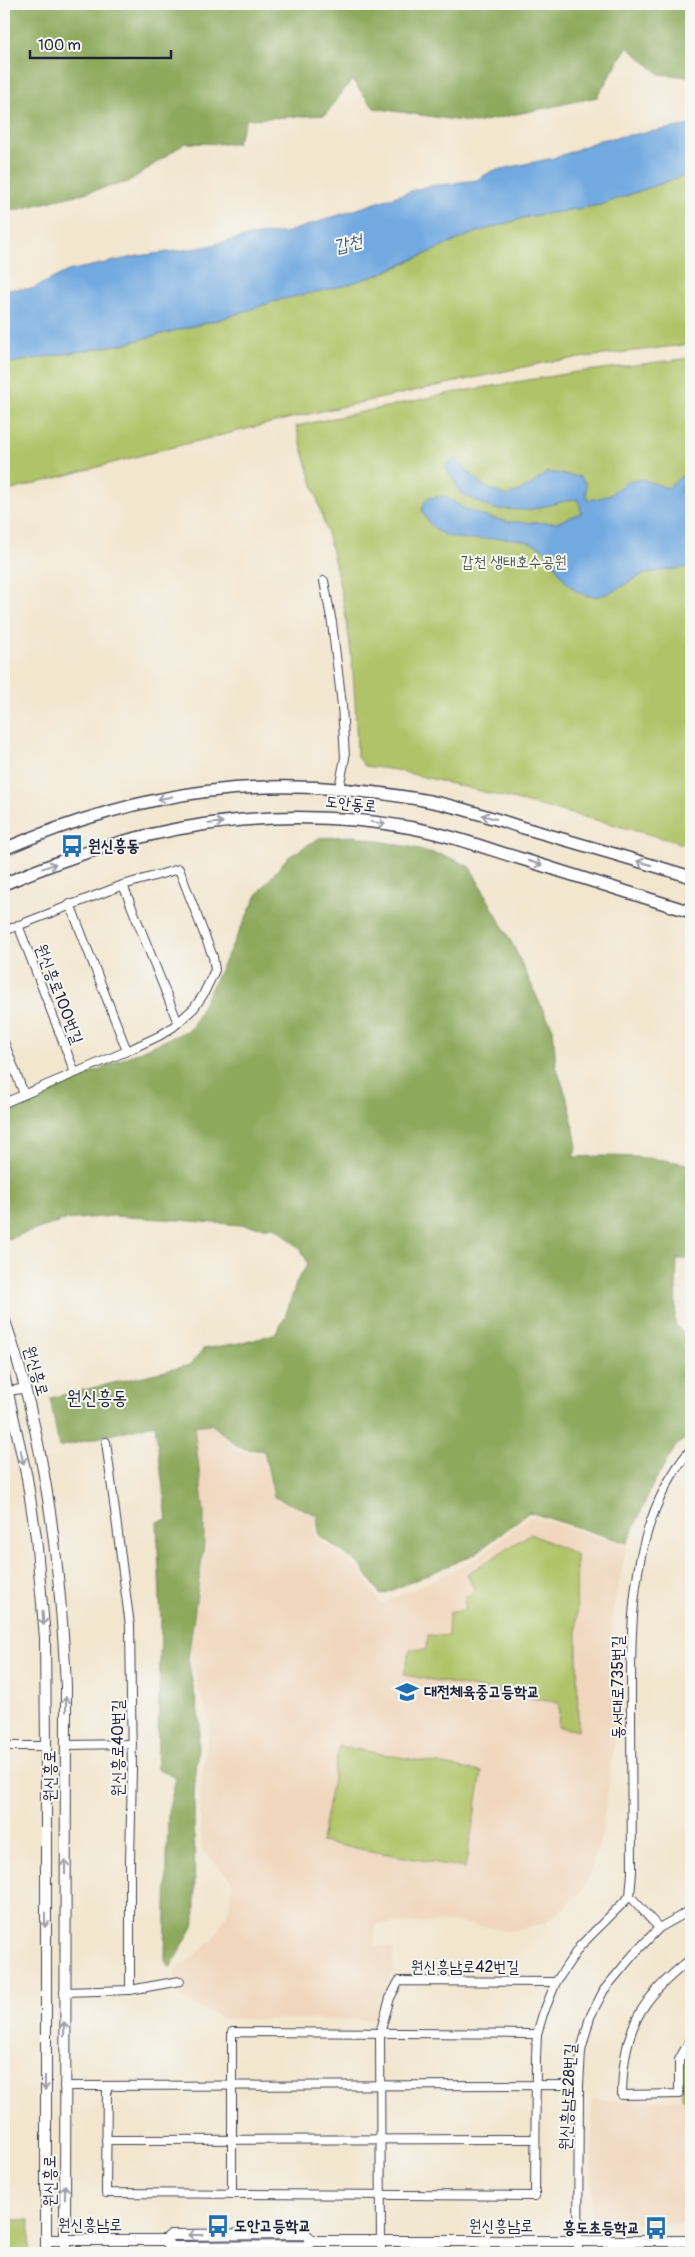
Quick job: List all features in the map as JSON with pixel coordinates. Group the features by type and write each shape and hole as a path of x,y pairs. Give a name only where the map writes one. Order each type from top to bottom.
{"main road":[{"path":"4,849 70,823 132,804 218,790 301,786 339,788 420,799 489,817 691,877"},
{"name":"도안동로","path":"4,884 114,842 168,829 263,818 322,817 361,820 414,829 472,844 691,912"}],"street":[{"path":"324,581 332,623 346,758 339,788"},
{"path":"4,931 123,885 179,869 214,957 215,970 194,1008 178,1023 159,1036 128,1051 4,1102"},
{"path":"123,885 178,1023"},
{"path":"70,904 128,1051"},
{"name":"원신흥로100번길","path":"18,925 75,1073"},
{"path":"4,1042 24,1094"},
{"name":"원신흥로","path":"4,1318 26,1388 55,1544 63,1629 66,1745 64,1992 65,2253"},
{"name":"원신흥로","path":"4,1375 6,1392 25,1469 36,1537 45,1638 46,2253"},
{"path":"6,1392 26,1388"},
{"name":"원신흥로40번길","path":"106,1442 130,1626 132,1744 130,1990"},
{"name":"동서대로735번길","path":"630,1896 632,1872 631,1636 639,1558 652,1516 676,1469 691,1448"},
{"path":"66,1745 132,1744"},
{"path":"4,1746 46,1746"},
{"path":"107,2086 106,2193 535,2196 535,2086 538,2034 543,2014 556,1982 580,1946 630,1896 659,1928"},
{"name":"원신흥남로28번길","path":"578,2253 579,2086 581,2051 590,2017 604,1990 618,1971 659,1928 691,1910"},
{"path":"691,1959 671,1975 634,2021 622,2067 622,2096 678,2094 679,2060 691,2038"},
{"path":"64,1992 130,1990 180,1981"},
{"name":"원신흥남로42번길","path":"381,2253 380,2033 390,1998 399,1981 556,1982"},
{"path":"232,2194 232,2032 538,2034"},
{"path":"64,2086 579,2086"},
{"path":"106,2140 535,2139"},
{"name":"원신흥남로","path":"46,2240 165,2240 171,2247 306,2246 311,2240 691,2241"}],"shaded area":[{"path":"691,1017 691,1133 688,1125 688,1025"},
{"name":"대전체육중고등학교","path":"210,1425 239,1451 263,1454 272,1498 315,1516 316,1537 359,1568 381,1604 473,1561 530,1516 627,1546 612,1614 615,1738 601,1838 584,1890 546,1923 513,1931 452,1922 376,1924 375,1946 393,1948 393,1970 374,2020 225,2019 178,1997 174,1971 213,1940 229,1910 233,1881 202,1850 199,1798 210,1724 190,1660 206,1546 205,1511 195,1427"},
{"path":"592,2100 691,2100 691,2224 592,2223"}],"green space":[{"path":"4,4 691,4 691,77 660,74 627,47 597,97 475,123 374,108 352,80 325,115 247,119 236,144 185,143 128,182 4,213"},
{"path":"691,173 691,344 547,362 304,415 161,450 4,492 4,364 123,344 221,319 279,300 378,275 474,233 527,217 600,205"},
{"name":"갑천 생태호수공원","path":"691,358 691,846 604,822 396,770 365,766 357,756 353,674 343,599 331,549 296,426 451,393 570,373"},
{"path":"353,836 415,848 451,858 470,867 514,947 553,1028 556,1066 569,1104 577,1147 573,1157 632,1157 691,1165 691,1259 677,1259 675,1324 691,1342 691,1434 676,1446 653,1484 627,1543 529,1512 475,1554 381,1595 360,1565 319,1535 317,1515 274,1497 264,1451 240,1448 211,1424 194,1426 204,1512 204,1545 188,1660 200,1723 194,1794 195,1923 170,1968 165,1961 168,1812 176,1778 157,1769 161,1625 157,1522 167,1520 155,1424 59,1447 50,1398 190,1365 203,1349 251,1341 276,1333 285,1317 297,1281 308,1264 302,1251 278,1228 178,1220 113,1216 65,1220 4,1240 4,1111 191,1029 257,895 287,858 319,838"},
{"path":"530,1534 576,1554 578,1731 558,1727 559,1703 404,1675 410,1649 426,1650 428,1635 448,1636 449,1613 466,1609 464,1598 475,1591 467,1574"},
{"path":"339,1746 482,1772 465,1868 321,1842"},
{"path":"691,2044 691,2099 682,2099 682,2077 685,2057"},
{"path":"4,2220 30,2220 29,2253 4,2253"}],"water":[{"name":"갑천","path":"691,125 691,173 600,205 527,217 474,233 377,275 343,286 279,300 221,319 123,344 4,364 4,289 32,289 68,271 138,256 199,248 250,236 288,232 424,187 477,180 492,171 558,157 600,140"},
{"path":"454,458 485,487 507,496 528,487 548,472 581,477 586,484 586,497 590,500 608,496 625,483 641,479 668,488 691,468 691,479 684,481 680,491 691,496 691,567 646,574 605,595 588,596 572,588 546,552 534,544 512,539 466,539 452,537 440,532 430,523 422,509 427,498 445,496 465,509 487,517 510,522 556,523 581,513 579,501 574,499 529,510 493,509 461,493 445,466"}],"place":[{"name":"원신흥동","path":"72,846"},
{"name":"대전체육중고등학교","path":"407,1692"},
{"name":"도안고등학교","path":"218,2226"},
{"name":"흥도초등학교","path":"656,2228"}],"district":[{"name":"원신흥동","path":"97,1398"}]}
